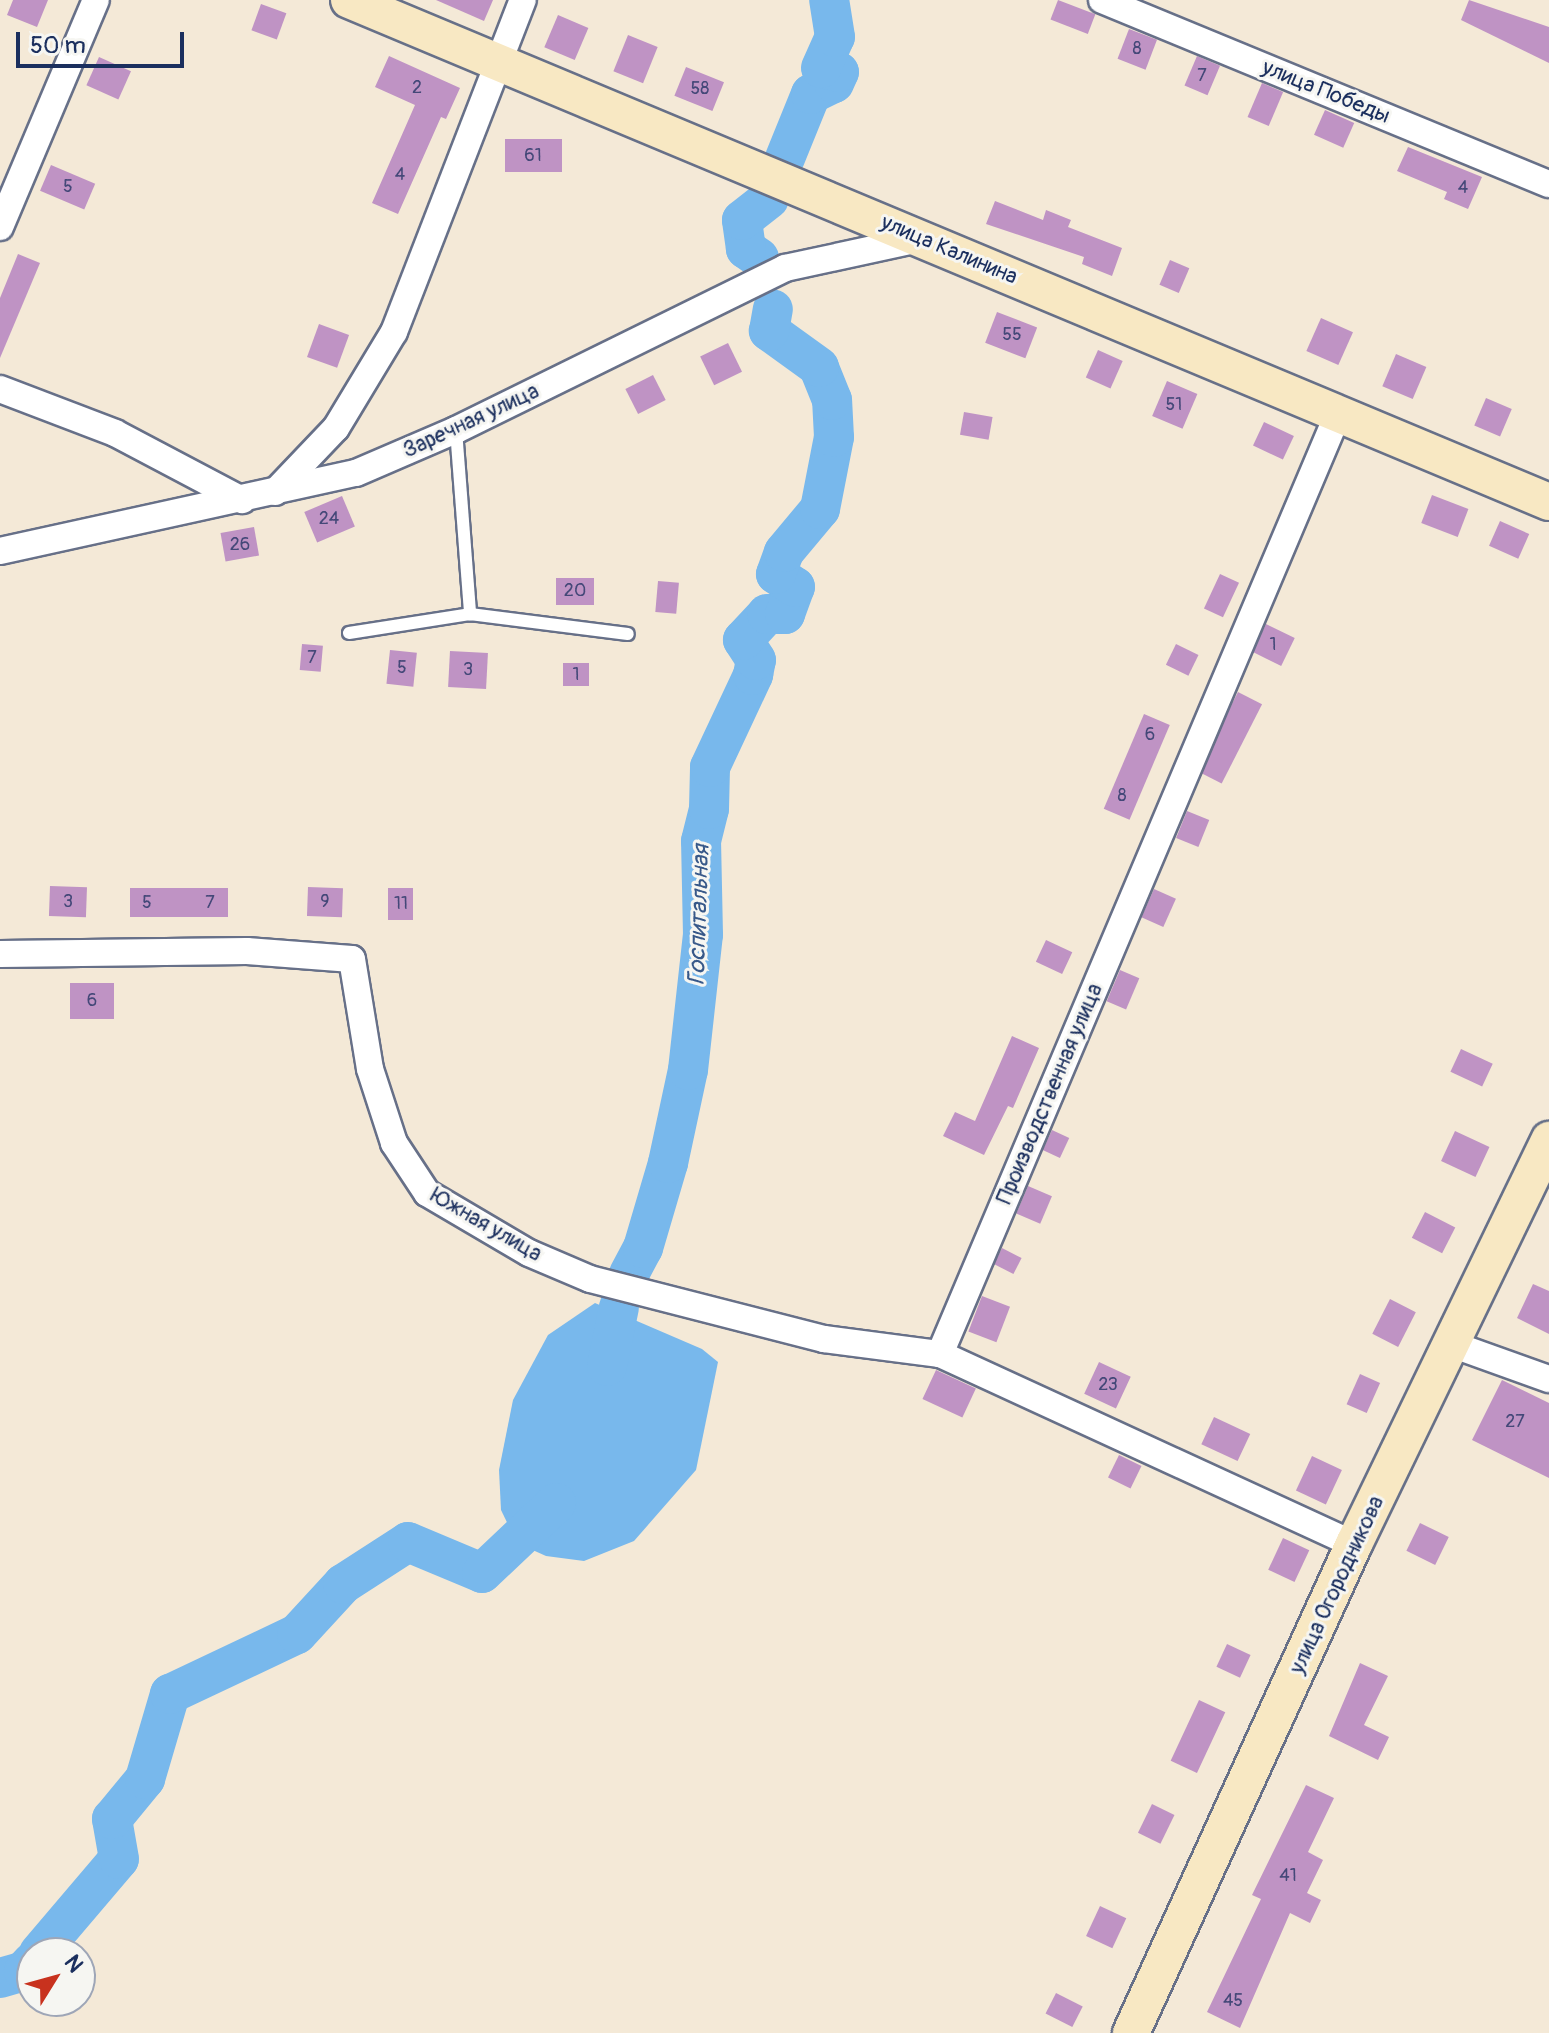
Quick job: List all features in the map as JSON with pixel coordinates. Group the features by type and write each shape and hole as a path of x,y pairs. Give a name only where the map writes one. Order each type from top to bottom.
{"street":[{"path":"0,227 96,0"},
{"name":"улица Калинина","path":"349,0 1549,502"},
{"path":"275,492 336,428 394,332 523,0"},
{"name":"улица Победы","path":"1102,0 1549,184"},
{"name":"Заречная улица","path":"0,551 356,473 456,430 785,268 856,248 922,238"},
{"path":"0,389 115,433 190,468 242,500"},
{"name":"Производственная улица","path":"940,1354 1338,414"},
{"name":"Южная улица","path":"0,954 247,951 352,959 370,1069 394,1143 427,1193 529,1253 590,1279 824,1339 940,1354"},
{"name":"улица Огородникова","path":"1131,2033 1354,1544 1549,1140"},
{"path":"1451,1344 1549,1379"},
{"path":"940,1354 1354,1544"}],"lane":[{"path":"456,430 470,614"},
{"path":"349,633 470,614 628,634"}],"water":[{"path":"595,1303 702,1349 718,1362 696,1470 634,1541 584,1561 546,1556 517,1543 501,1510 499,1470 513,1400 548,1335"}],"building":[{"path":"13,0 48,0 37,27 7,15"},
{"path":"436,0 493,0 484,21"},
{"path":"1058,0 1095,14 1088,34 1050,20"},
{"path":"1469,0 1549,27 1549,63 1461,20"},
{"path":"261,4 286,13 277,40 251,30"},
{"path":"558,15 588,28 575,60 544,47"},
{"path":"1129,29 1157,40 1146,70 1118,59"},
{"path":"628,35 658,47 643,83 613,71"},
{"path":"389,56 460,88 446,119 441,117 398,214 372,203 415,105 375,87"},
{"path":"1197,56 1220,66 1208,95 1184,85"},
{"path":"99,57 131,71 118,100 86,85"},
{"path":"686,67 724,82 712,111 674,96"},
{"path":"1262,83 1283,92 1269,126 1248,117"},
{"path":"1325,110 1354,123 1343,148 1314,135"},
{"path":"505,139 562,139 562,172 505,172"},
{"path":"1408,147 1482,177 1468,209 1444,199 1447,192 1397,171"},
{"path":"51,165 95,184 84,210 40,191"},
{"path":"995,201 1043,220 1046,210 1071,220 1068,227 1122,248 1112,276 1082,264 1084,257 986,224"},
{"path":"18,254 40,263 0,358 0,298"},
{"path":"1170,260 1189,268 1179,293 1159,285"},
{"path":"997,312 1037,327 1025,358 985,343"},
{"path":"1321,318 1353,332 1338,365 1306,351"},
{"path":"319,324 349,335 337,368 307,357"},
{"path":"728,343 742,372 714,385 700,357"},
{"path":"1098,350 1123,361 1110,388 1086,377"},
{"path":"1396,354 1426,367 1413,399 1382,386"},
{"path":"653,375 666,400 638,414 625,389"},
{"path":"1167,381 1197,394 1183,429 1152,416"},
{"path":"1486,398 1512,409 1500,437 1474,426"},
{"path":"964,412 993,417 989,440 960,435"},
{"path":"1264,422 1294,436 1283,460 1253,446"},
{"path":"1432,495 1468,509 1458,537 1421,523"},
{"path":"342,496 355,526 317,542 304,512"},
{"path":"1500,521 1529,534 1518,559 1489,546"},
{"path":"254,527 259,556 226,561 221,533"},
{"path":"1220,574 1239,583 1223,617 1204,608"},
{"path":"556,578 594,578 594,605 556,605"},
{"path":"658,581 679,583 676,614 655,612"},
{"path":"1266,624 1295,638 1281,666 1252,652"},
{"path":"302,644 323,646 321,672 300,670"},
{"path":"1176,644 1198,655 1188,676 1166,665"},
{"path":"390,650 417,653 413,687 386,684"},
{"path":"450,651 488,653 486,689 448,687"},
{"path":"563,663 589,663 589,686 563,686"},
{"path":"1238,692 1262,704 1222,784 1198,771"},
{"path":"1144,714 1170,725 1130,820 1104,809"},
{"path":"1187,811 1209,820 1198,847 1176,838"},
{"path":"50,886 87,887 86,917 49,916"},
{"path":"308,887 343,888 342,917 307,916"},
{"path":"130,888 228,888 228,917 130,917"},
{"path":"388,888 413,888 413,920 388,920"},
{"path":"1154,889 1176,899 1163,927 1141,917"},
{"path":"1046,940 1072,952 1062,974 1036,962"},
{"path":"1120,970 1139,978 1126,1010 1107,1001"},
{"path":"70,983 114,983 114,1019 70,1019"},
{"path":"1012,1036 1039,1048 1013,1108 1008,1106 984,1155 943,1136 955,1112 975,1121"},
{"path":"1461,1049 1493,1064 1482,1086 1450,1072"},
{"path":"1052,1130 1069,1138 1060,1158 1043,1150"},
{"path":"1455,1131 1489,1147 1475,1177 1441,1161"},
{"path":"1028,1186 1052,1196 1040,1224 1016,1214"},
{"path":"1425,1212 1455,1227 1442,1253 1412,1238"},
{"path":"1002,1248 1022,1258 1013,1274 994,1264"},
{"path":"1533,1284 1549,1291 1549,1334 1517,1318"},
{"path":"982,1296 1010,1307 996,1342 968,1331"},
{"path":"1390,1299 1416,1312 1398,1347 1372,1334"},
{"path":"1099,1362 1131,1377 1116,1409 1084,1394"},
{"path":"936,1370 976,1389 962,1418 922,1399"},
{"path":"1360,1374 1380,1383 1367,1413 1347,1404"},
{"path":"1502,1380 1549,1403 1549,1478 1472,1440"},
{"path":"1214,1417 1250,1434 1238,1461 1201,1444"},
{"path":"1119,1455 1141,1466 1131,1488 1108,1477"},
{"path":"1312,1456 1342,1470 1326,1504 1296,1490"},
{"path":"1420,1523 1449,1537 1435,1565 1406,1551"},
{"path":"1283,1538 1309,1550 1294,1582 1268,1570"},
{"path":"1227,1644 1251,1655 1240,1678 1216,1667"},
{"path":"1360,1663 1388,1676 1364,1725 1389,1737 1378,1760 1329,1736"},
{"path":"1199,1700 1225,1712 1197,1773 1171,1761"},
{"path":"1306,1785 1334,1798 1308,1852 1323,1860 1307,1893 1321,1900 1310,1923 1290,1913 1240,2028 1207,2012 1261,1899 1252,1895"},
{"path":"1152,1804 1174,1815 1160,1844 1138,1833"},
{"path":"1100,1906 1126,1918 1112,1948 1086,1936"},
{"path":"1056,1993 1083,2007 1072,2027 1046,2013"}],"waterway":[{"name":"Госпитальная","path":"785,158 811,94 834,83 839,72 821,68 835,37 829,0"},
{"name":"Госпитальная","path":"759,258 746,249 742,220 769,199"},
{"name":"Госпитальная","path":"629,1274 643,1248 668,1163 688,1070 703,935 701,841 709,809 710,767 753,675 756,660 743,640 767,614 785,614 795,587 776,574 784,552 820,509 834,437 832,400 819,367 769,331 773,309"},
{"name":"Госпитальная","path":"607,1366 619,1307"},
{"name":"Госпитальная","path":"53,1937 119,1859 112,1819 145,1779 170,1694 297,1634 343,1584 408,1542 482,1573 556,1503"},
{"name":"Госпитальная","path":"0,1978 16,1973"}]}
